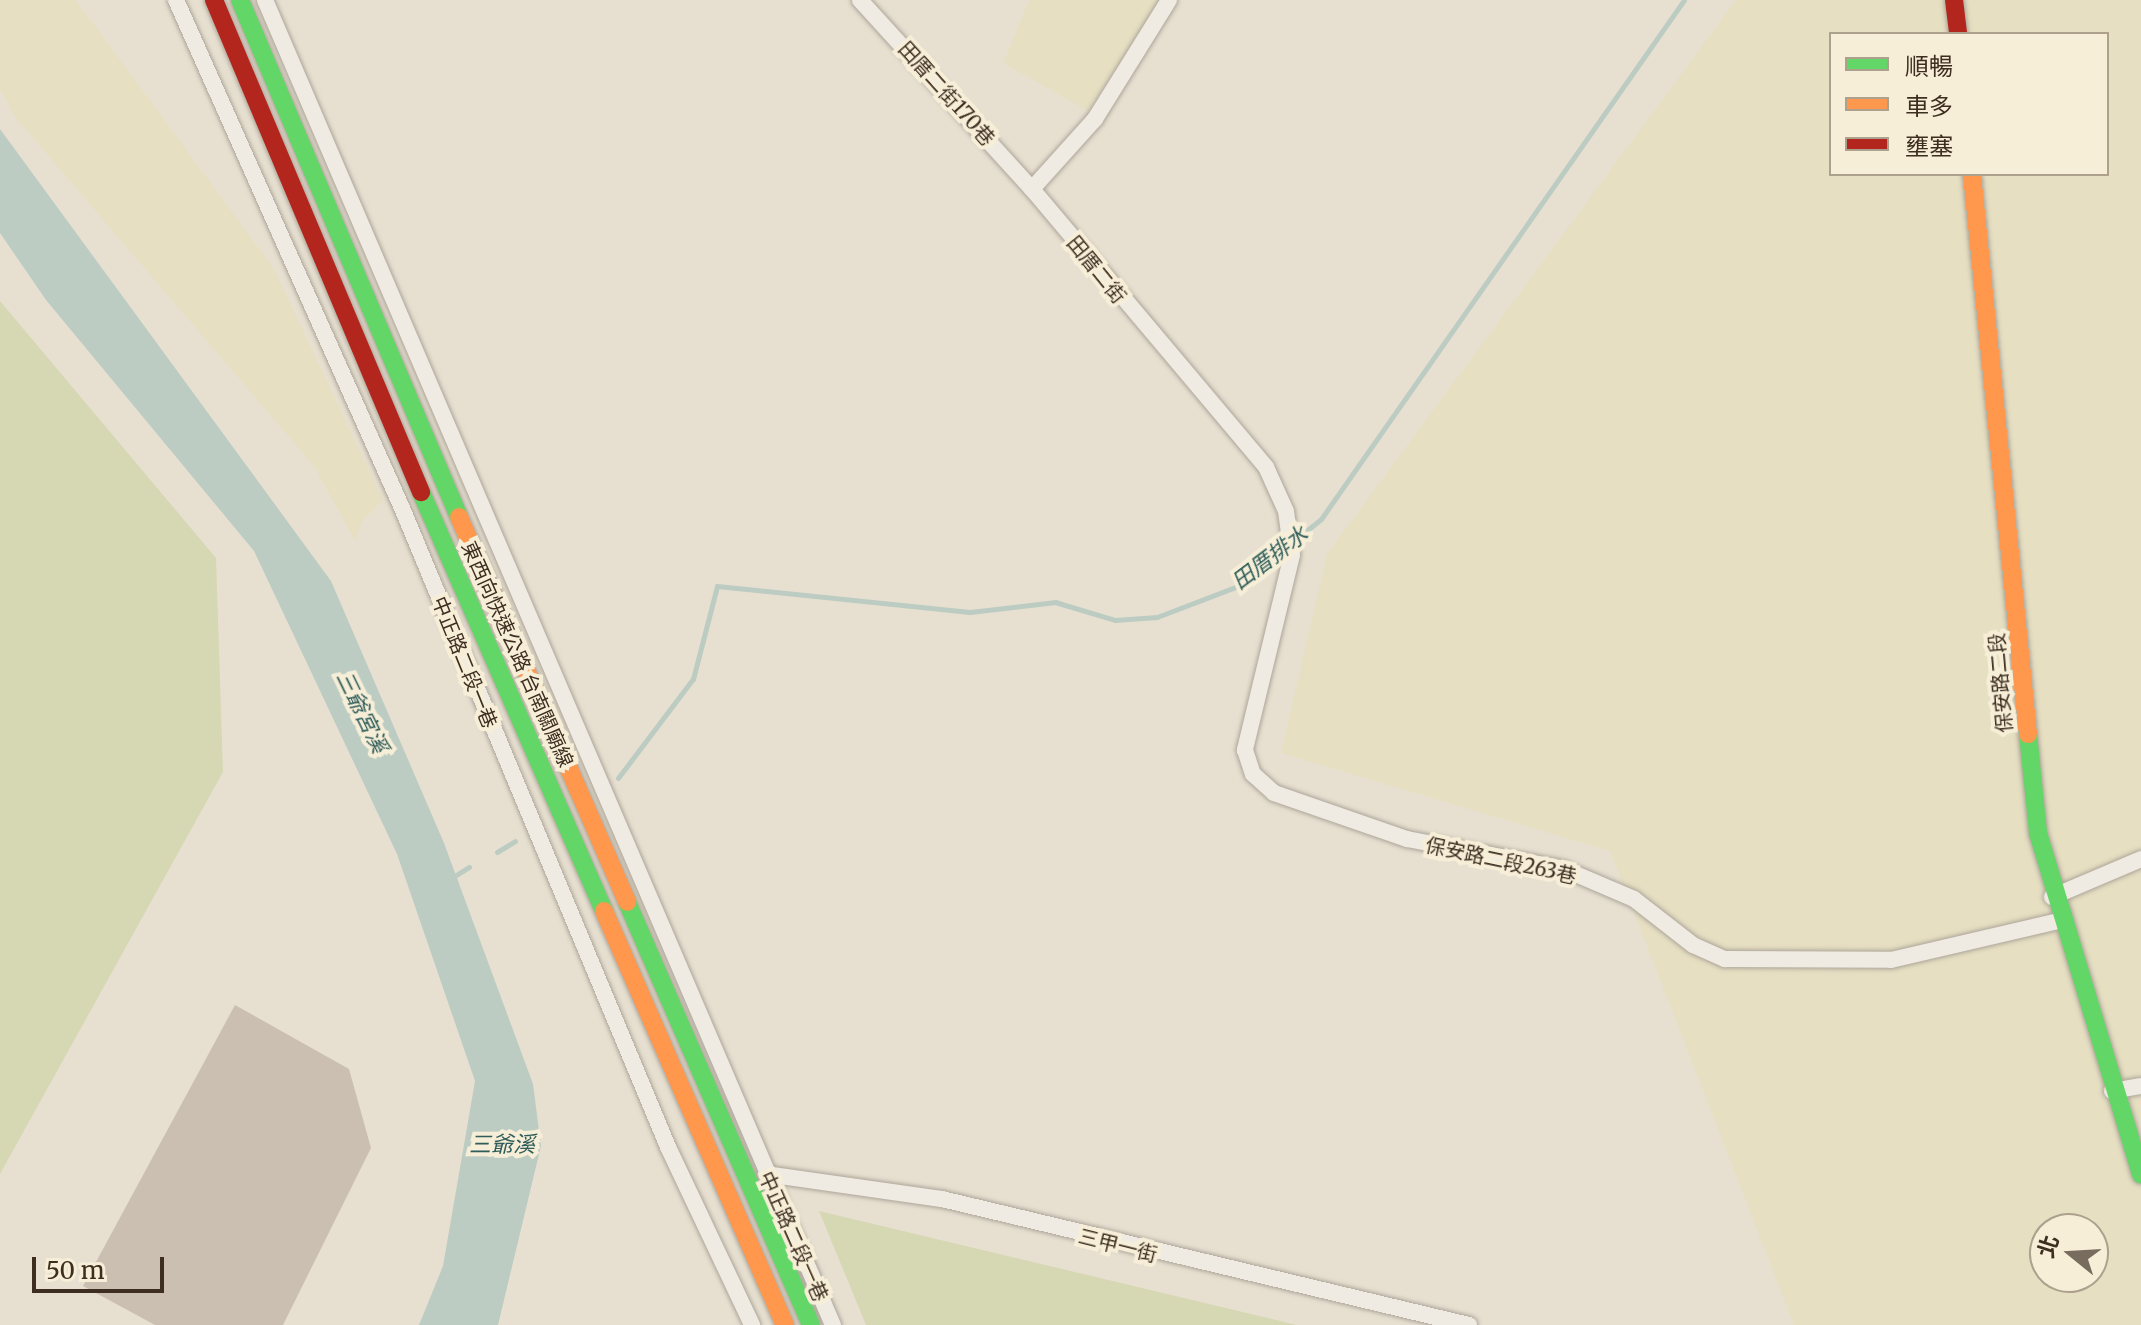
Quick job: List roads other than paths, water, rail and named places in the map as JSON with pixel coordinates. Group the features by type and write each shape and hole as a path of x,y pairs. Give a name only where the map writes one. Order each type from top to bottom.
{"main road":[{"name":"東西向快速公路 台南關廟線","path":"214,0 260,123 785,1325"},
{"name":"東西向快速公路 台南關廟線","path":"240,0 283,114 811,1325"},
{"path":"1954,0 1958,32"},
{"name":"保安路二段","path":"1972,176 2029,764 2052,897 2141,1175"}],"street":[{"name":"中正路二段一巷","path":"176,0 402,508 668,1147 752,1325"},
{"name":"中正路二段一巷","path":"265,0 493,519 766,1174 833,1325"},
{"name":"田厝二街170巷","path":"860,0 1032,189"},
{"path":"1032,189 1095,119 1169,0"},
{"name":"田厝二街","path":"1032,189 1266,467 1291,548"},
{"name":"保安路二段263巷","path":"1291,548 1245,750 1253,774 1274,793 1407,839 1564,869 1634,899 1693,945 1725,959 1891,960 2059,921"},
{"path":"2052,897 2141,859"},
{"path":"2112,1091 2141,1086"},
{"name":"三甲一街","path":"766,1174 942,1199 1469,1325"}],"water":[{"name":"三爺溪","path":"0,129 331,581 444,843 533,1084 541,1146 498,1325 419,1325 443,1266 475,1081 397,854 254,551 46,300 0,233"}],"waterway":[{"name":"田厝排水","path":"1295,540 1321,519 1684,0"},
{"name":"田厝排水","path":"618,778 693,679 717,586 970,612 1055,602 1115,620 1157,617 1241,585 1287,547"},
{"name":"田厝排水","path":"497,852 515,841"},
{"name":"田厝排水","path":"453,877 469,867"}],"water label":[{"name":"三爺宮溪","path":"362,712"}]}
